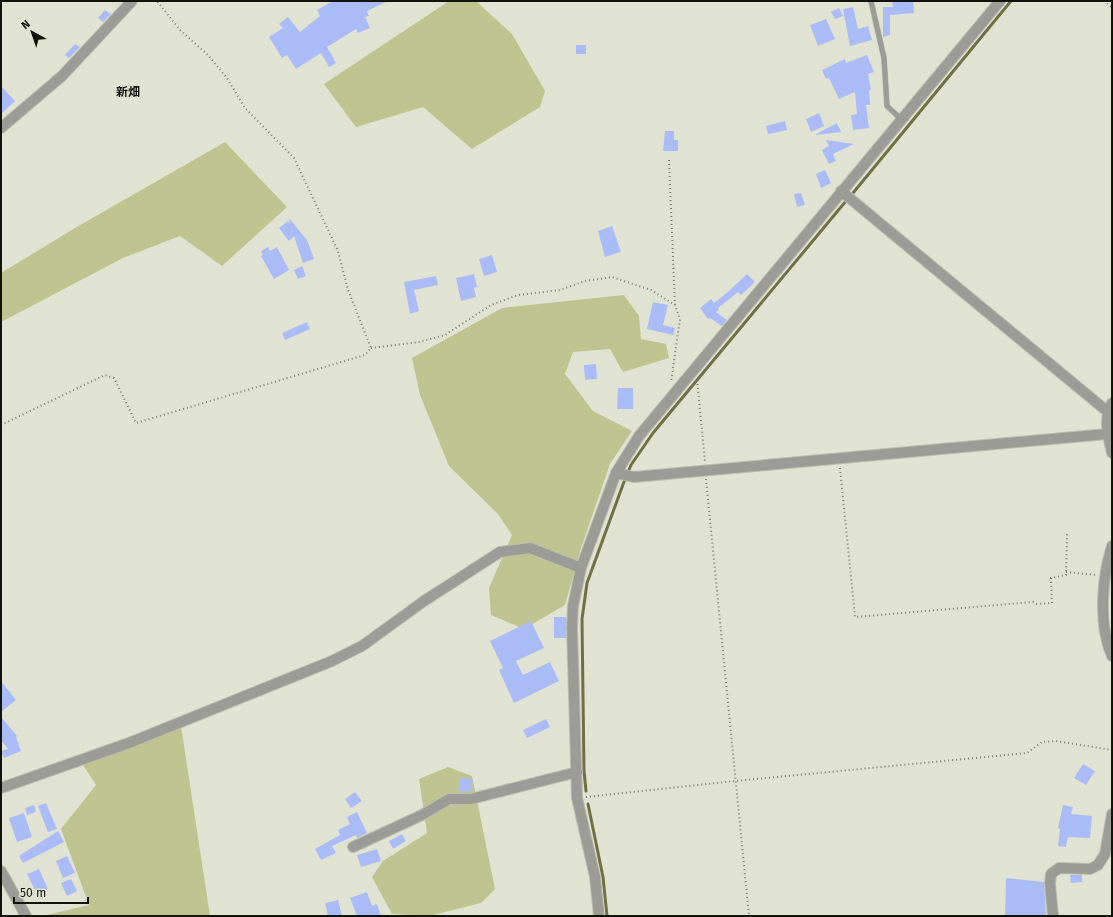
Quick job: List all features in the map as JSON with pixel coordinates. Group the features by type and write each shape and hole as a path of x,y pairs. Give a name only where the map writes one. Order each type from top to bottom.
{"street":[{"path":"1,128 62,76 132,1"},
{"path":"599,916 595,877 577,798 572,627 576,588 581,568 639,436 1000,1"},
{"path":"841,191 1110,407 1107,434 1112,453"},
{"path":"623,474 705,470 839,459 1107,434"},
{"path":"1112,546 1103,608 1112,656"},
{"path":"1,788 129,743 332,661 362,646 424,601 500,552 530,548 581,568"},
{"path":"353,847 416,818 449,799 471,799 577,772"},
{"path":"1053,916 1050,883 1051,874 1059,868 1090,869 1098,865 1105,854 1112,814"},
{"path":"1,871 26,916"}],"lane":[{"path":"871,1 884,58 886,106 901,119"}],"path":[{"path":"157,1 180,30 208,55 227,78 245,108 294,158 338,251 348,290 371,348"},
{"path":"1104,1 1112,8"},
{"path":"669,160 675,305 680,319 669,399"},
{"path":"1,425 105,375 114,378 136,423 365,355 371,348 419,342 445,335 491,305 518,295 560,290 585,281 612,278 651,290 675,305"},
{"path":"698,384 705,470 749,916"},
{"path":"839,459 855,617 1033,602 1037,604 1052,603 1051,578 1066,576 1068,534"},
{"path":"1066,572 1107,580"},
{"path":"577,798 1027,753 1042,742 1056,741 1112,750"}],"green space":[{"path":"449,1 476,1 512,34 545,91 540,107 472,149 423,107 356,127 324,84"},
{"path":"225,142 287,207 222,266 180,236 123,258 1,322 1,273 75,228"},
{"path":"624,295 639,316 641,339 666,344 669,358 623,372 610,349 573,352 565,374 593,411 632,431 610,464 580,551 565,605 524,629 491,615 489,588 512,535 498,514 449,466 420,395 412,358 502,308"},
{"path":"181,726 210,916 42,916 89,905 61,829 96,785 81,762"},
{"path":"448,767 472,776 495,889 481,903 429,916 392,914 372,877 383,861 427,833 419,779"}],"building":[{"path":"333,1 388,1 367,11 369,16 365,17 370,28 358,33 356,29 327,47 336,63 329,67 321,53 296,69 287,55 282,58 269,37 283,28 279,24 288,17 300,32 320,16 317,10"},
{"path":"892,1 913,1 914,13 890,15 890,35 883,37 883,7 893,7"},
{"path":"853,7 858,29 868,26 872,40 850,46 843,9"},
{"path":"839,8 843,16 835,19 831,12"},
{"path":"105,10 111,14 103,22 98,18"},
{"path":"826,19 835,39 818,46 810,25"},
{"path":"75,44 80,47 69,58 65,55"},
{"path":"576,45 586,45 586,54 576,54"},
{"path":"867,55 874,72 868,74 871,90 869,90 870,105 866,105 869,128 853,130 851,115 857,114 855,92 839,99 829,78 826,79 822,70 845,59 846,63"},
{"path":"1,86 15,101 1,114"},
{"path":"819,113 824,126 811,132 806,119"},
{"path":"785,121 787,130 768,134 766,126"},
{"path":"837,123 841,132 816,135 816,134"},
{"path":"665,131 674,131 674,140 678,140 678,151 663,151"},
{"path":"826,140 854,144 833,154 836,161 829,164 822,150 829,146"},
{"path":"825,170 831,183 821,188 816,174"},
{"path":"801,193 805,205 797,207 794,194"},
{"path":"289,218 307,240 314,259 303,263 294,236 289,241 279,228 288,221 290,224"},
{"path":"612,226 621,252 605,257 598,231"},
{"path":"268,247 270,251 277,247 289,270 274,279 261,256 263,255 261,251"},
{"path":"492,255 497,272 484,276 479,259"},
{"path":"302,266 306,276 298,279 294,270"},
{"path":"474,274 477,287 474,288 476,297 461,301 456,278"},
{"path":"747,274 755,282 741,295 738,292 718,308 719,310 716,312 727,320 722,326 710,318 708,319 700,308 711,299 714,303"},
{"path":"436,276 438,285 414,290 419,311 410,314 404,282"},
{"path":"653,302 668,305 663,325 675,328 673,335 647,329"},
{"path":"307,322 310,329 285,340 282,333"},
{"path":"596,364 597,379 585,380 584,365"},
{"path":"618,388 633,388 633,409 617,409"},
{"path":"554,617 566,617 566,638 554,638"},
{"path":"531,621 544,648 516,661 523,675 550,662 559,681 514,703 499,670 503,668 490,641"},
{"path":"1,681 16,700 1,712"},
{"path":"1,717 17,736 16,737 21,751 4,758 1,751 8,749 1,740"},
{"path":"546,719 550,727 527,738 523,730"},
{"path":"1083,764 1095,771 1086,785 1074,778"},
{"path":"461,777 473,780 470,792 458,791"},
{"path":"355,792 362,801 351,808 345,799"},
{"path":"46,803 57,829 48,832 38,806"},
{"path":"34,805 36,812 27,815 25,808"},
{"path":"1063,805 1073,807 1071,814 1092,816 1090,838 1068,837 1066,847 1058,846 1060,829 1058,828"},
{"path":"357,812 367,833 357,838 356,835 332,846 336,853 321,860 315,849 340,835 338,830 350,824 347,817"},
{"path":"24,813 32,837 17,842 9,818"},
{"path":"58,831 64,842 23,863 19,856"},
{"path":"402,834 406,841 393,849 389,841"},
{"path":"377,849 381,861 361,867 357,855"},
{"path":"67,856 75,873 63,878 56,861"},
{"path":"39,869 48,889 37,894 27,874"},
{"path":"1070,875 1082,875 1082,882 1071,883"},
{"path":"1006,878 1044,882 1046,916 1005,916"},
{"path":"71,879 77,891 67,896 61,883"},
{"path":"367,892 372,906 377,904 381,916 357,916 350,898"},
{"path":"338,900 342,916 328,916 325,903"}],"waterway":[{"path":"853,193 1011,1"},
{"path":"586,791 584,771 582,619 587,583 631,465 653,433 846,201"},
{"path":"588,804 603,877 607,916"}],"district":[{"name":"新畑","path":"128,92"}]}
